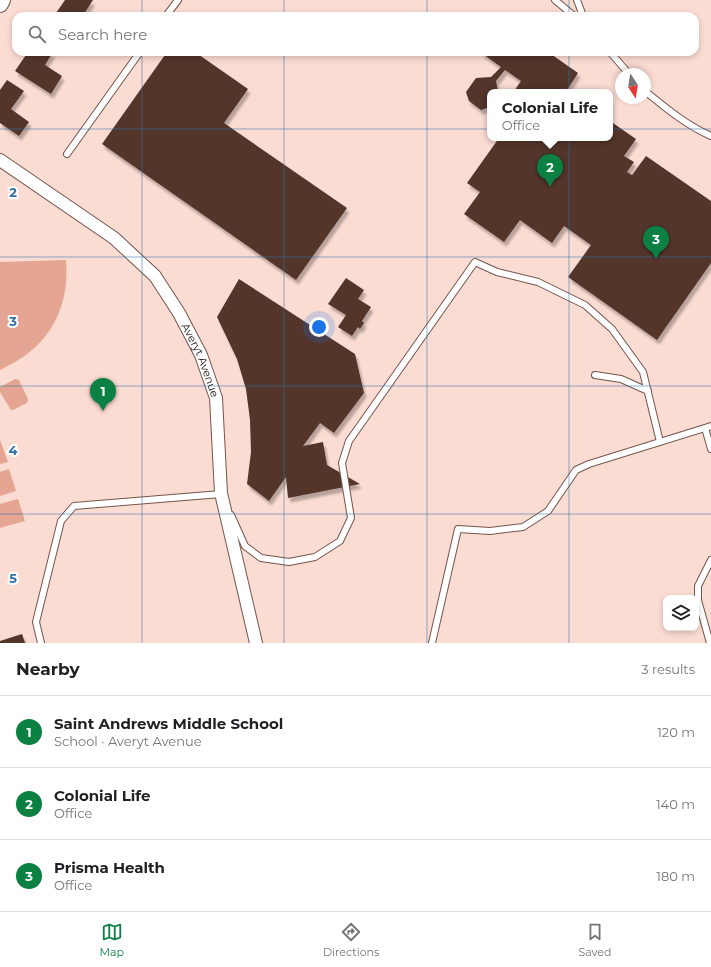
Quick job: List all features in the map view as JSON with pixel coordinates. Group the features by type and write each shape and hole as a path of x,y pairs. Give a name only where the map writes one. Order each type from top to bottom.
{"street":[{"path":"0,4 2,0"},
{"name":"Averyt Avenue","path":"0,160 114,238 155,276 179,313 201,355 216,398 221,493 256,643"}],"lane":[{"path":"169,12 178,0"},
{"path":"555,0 569,12"},
{"path":"577,0 582,12"},
{"path":"67,154 137,56"},
{"path":"613,56 624,68"},
{"path":"651,96 696,130 711,136"},
{"path":"41,643 36,622 60,521 74,506 221,493 244,546 261,558 289,562 315,557 340,541 351,518 342,463 348,441 475,262 498,272 538,282 585,306 612,329 643,372 660,442"},
{"path":"595,375 621,380 648,391"},
{"path":"432,643 458,529 490,531 523,526 548,511 576,470 589,464 708,427 711,449"},
{"path":"710,643 698,600 698,586 711,560"}],"shaded area":[{"path":"66,260 64,296 52,327 43,340 31,351 0,370 0,262"},
{"path":"15,379 19,380 28,399 27,403 11,410 0,392 0,387"},
{"path":"0,440 8,462 0,464"},
{"path":"9,469 16,491 0,496 0,472"},
{"path":"18,499 25,521 0,528 0,504"}],"building":[{"path":"65,0 93,0 85,12 57,12"},
{"path":"25,56 51,56 45,65 62,76 51,94 15,71"},
{"path":"164,56 201,56 248,89 224,123 347,208 296,280 102,144"},
{"path":"486,56 554,56 578,73 568,89 515,89 521,81 505,70 496,81 497,89 487,89 487,108 481,110 469,101 466,92 476,78 491,77 501,67"},
{"path":"7,80 24,91 11,109 29,122 19,136 0,123 0,90"},
{"path":"613,123 636,139 624,156 634,162 627,172 632,175 646,156 711,201 711,263 657,340 568,277 591,245 564,226 552,243 520,220 504,242 464,214 480,192 467,183 497,141 613,141"},
{"path":"346,278 364,290 358,299 371,307 362,321 364,323 360,329 358,327 352,336 338,327 346,315 328,304"},
{"path":"239,279 355,354 364,393 334,433 320,423 303,446 323,442 327,465 360,484 288,498 286,477 269,501 247,484 251,452 250,420 246,389 237,359 217,317"},
{"path":"22,634 25,643 0,643 0,641"}],"place":[{"name":"Colonial Life","path":"550,187"},
{"name":"Prisma Health","path":"656,259"},
{"name":"Saint Andrews Middle School","path":"103,411"}]}
